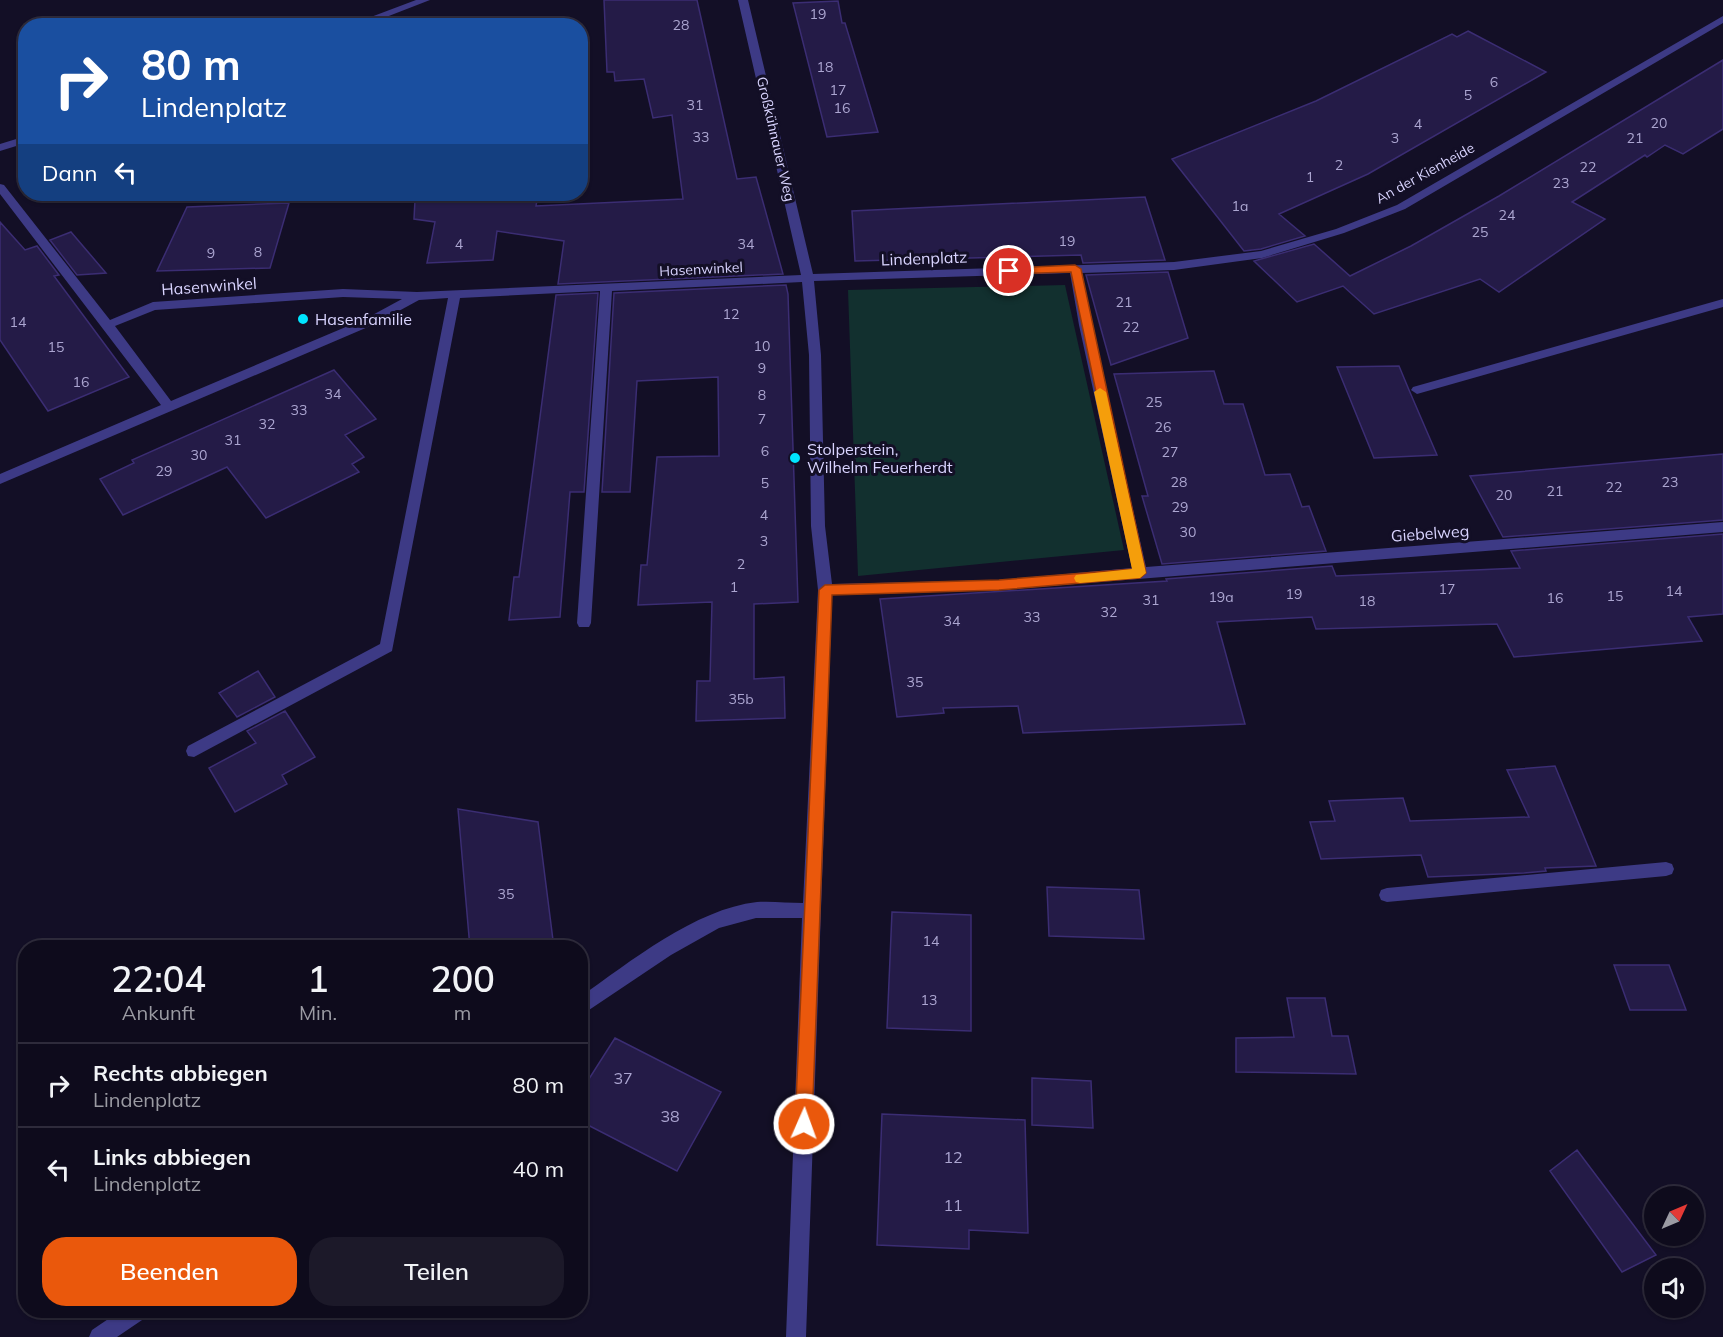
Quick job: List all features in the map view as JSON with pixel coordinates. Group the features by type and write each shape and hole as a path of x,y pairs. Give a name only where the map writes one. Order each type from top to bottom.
{"street":[{"path":"374,18 425,0"},
{"name":"Großkühnauer Weg","path":"743,0 808,279"},
{"name":"An der Kienheide","path":"1075,269 1174,266 1262,254 1340,231 1401,207 1723,19"},
{"path":"0,148 18,142"},
{"path":"0,187 168,406"},
{"path":"825,590 999,585 1140,573 1075,269"},
{"name":"Lindenplatz","path":"808,279 1075,269"},
{"path":"796,1337 825,590 818,526 815,355 808,279"},
{"name":"Hasenwinkel","path":"108,325 153,306 343,293 455,295 808,279"},
{"path":"584,622 606,289"},
{"path":"194,751 387,646 455,295"},
{"name":"Hasenwinkel","path":"0,479 370,321 417,296"},
{"path":"1417,390 1723,303"},
{"name":"Giebelweg","path":"1140,573 1723,527"},
{"path":"1388,895 1666,869"},
{"path":"588,1002 656,955 715,922 754,910 811,911"},
{"path":"99,1337 128,1318"}],"green space":[{"path":"1065,285 1124,550 858,576 848,290"}],"building":[{"path":"604,0 697,0 737,179 756,177 783,274 558,284 564,241 497,231 493,260 427,263 435,222 414,219 415,201 537,201 536,206 683,199 672,115 653,118 644,79 615,81 614,72 607,72"},
{"path":"838,1 842,23 845,23 878,132 827,137 793,3"},
{"path":"1468,31 1546,72 1368,174 1279,214 1305,236 1261,249 1244,251 1172,159 1316,101 1452,34 1457,37"},
{"path":"1723,60 1723,129 1683,154 1665,145 1647,157 1645,155 1572,202 1605,219 1499,292 1480,279 1374,314 1343,286 1297,302 1254,261 1314,244 1350,276 1411,246 1499,196"},
{"path":"1145,197 1165,260 1083,263 1081,255 855,261 852,211"},
{"path":"289,203 270,268 157,271 187,207"},
{"path":"0,222 25,250 37,246 59,275 54,276 129,377 48,411 0,340"},
{"path":"71,232 106,273 77,275 50,240"},
{"path":"1168,272 1188,338 1111,365 1086,275"},
{"path":"786,285 798,602 754,604 754,679 784,677 785,718 696,721 697,681 710,681 712,602 638,605 641,565 647,565 657,457 719,456 718,377 637,381 630,492 602,492 614,293"},
{"path":"598,293 584,492 570,492 560,617 509,620 514,577 519,577 556,295"},
{"path":"1399,366 1437,455 1374,458 1337,367"},
{"path":"334,370 376,419 345,435 364,457 352,464 359,472 266,518 227,467 123,515 100,479 134,463 132,460"},
{"path":"1214,371 1224,404 1243,404 1265,475 1290,474 1302,507 1309,506 1326,551 1162,564 1142,496 1148,496 1114,374"},
{"path":"1723,454 1723,520 1503,537 1470,476"},
{"path":"1723,534 1723,614 1688,617 1702,641 1514,657 1497,624 1316,629 1312,617 1217,622 1245,724 1023,733 1018,706 943,708 944,713 897,717 880,599 1167,581 1166,579 1332,566 1336,576 1520,568 1511,551"},
{"path":"258,671 275,697 237,717 219,693"},
{"path":"285,711 315,757 282,775 287,784 235,812 209,768 256,743 247,731"},
{"path":"1555,766 1596,866 1545,868 1546,871 1524,873 1428,877 1421,855 1321,859 1310,822 1335,821 1329,801 1403,798 1410,821 1529,817 1507,770"},
{"path":"458,809 538,822 553,940 469,940"},
{"path":"1047,887 1139,890 1144,939 1049,936"},
{"path":"892,912 971,915 971,1031 887,1028"},
{"path":"1614,965 1669,965 1686,1010 1630,1010"},
{"path":"1287,998 1325,998 1332,1036 1348,1036 1356,1074 1236,1072 1236,1038 1294,1037"},
{"path":"615,1038 721,1092 677,1171 588,1125 588,1080"},
{"path":"1032,1078 1091,1081 1093,1128 1032,1125"},
{"path":"882,1114 1025,1120 1028,1233 969,1230 969,1249 877,1245"},
{"path":"1577,1150 1644,1239 1644,1246 1649,1246 1656,1255 1644,1258 1644,1261 1622,1272 1550,1171"}],"slow traffic":[{"path":"1080,578 1140,573 1100,392"}],"place":[{"name":"Hasenfamilie","path":"303,319"},
{"name":"Stolperstein, Wilhelm Feuerherdt","path":"795,458"}],"route":[{"path":"804,1124 825,590 999,585 1140,573 1085,325 1075,269 1009,271"}]}
